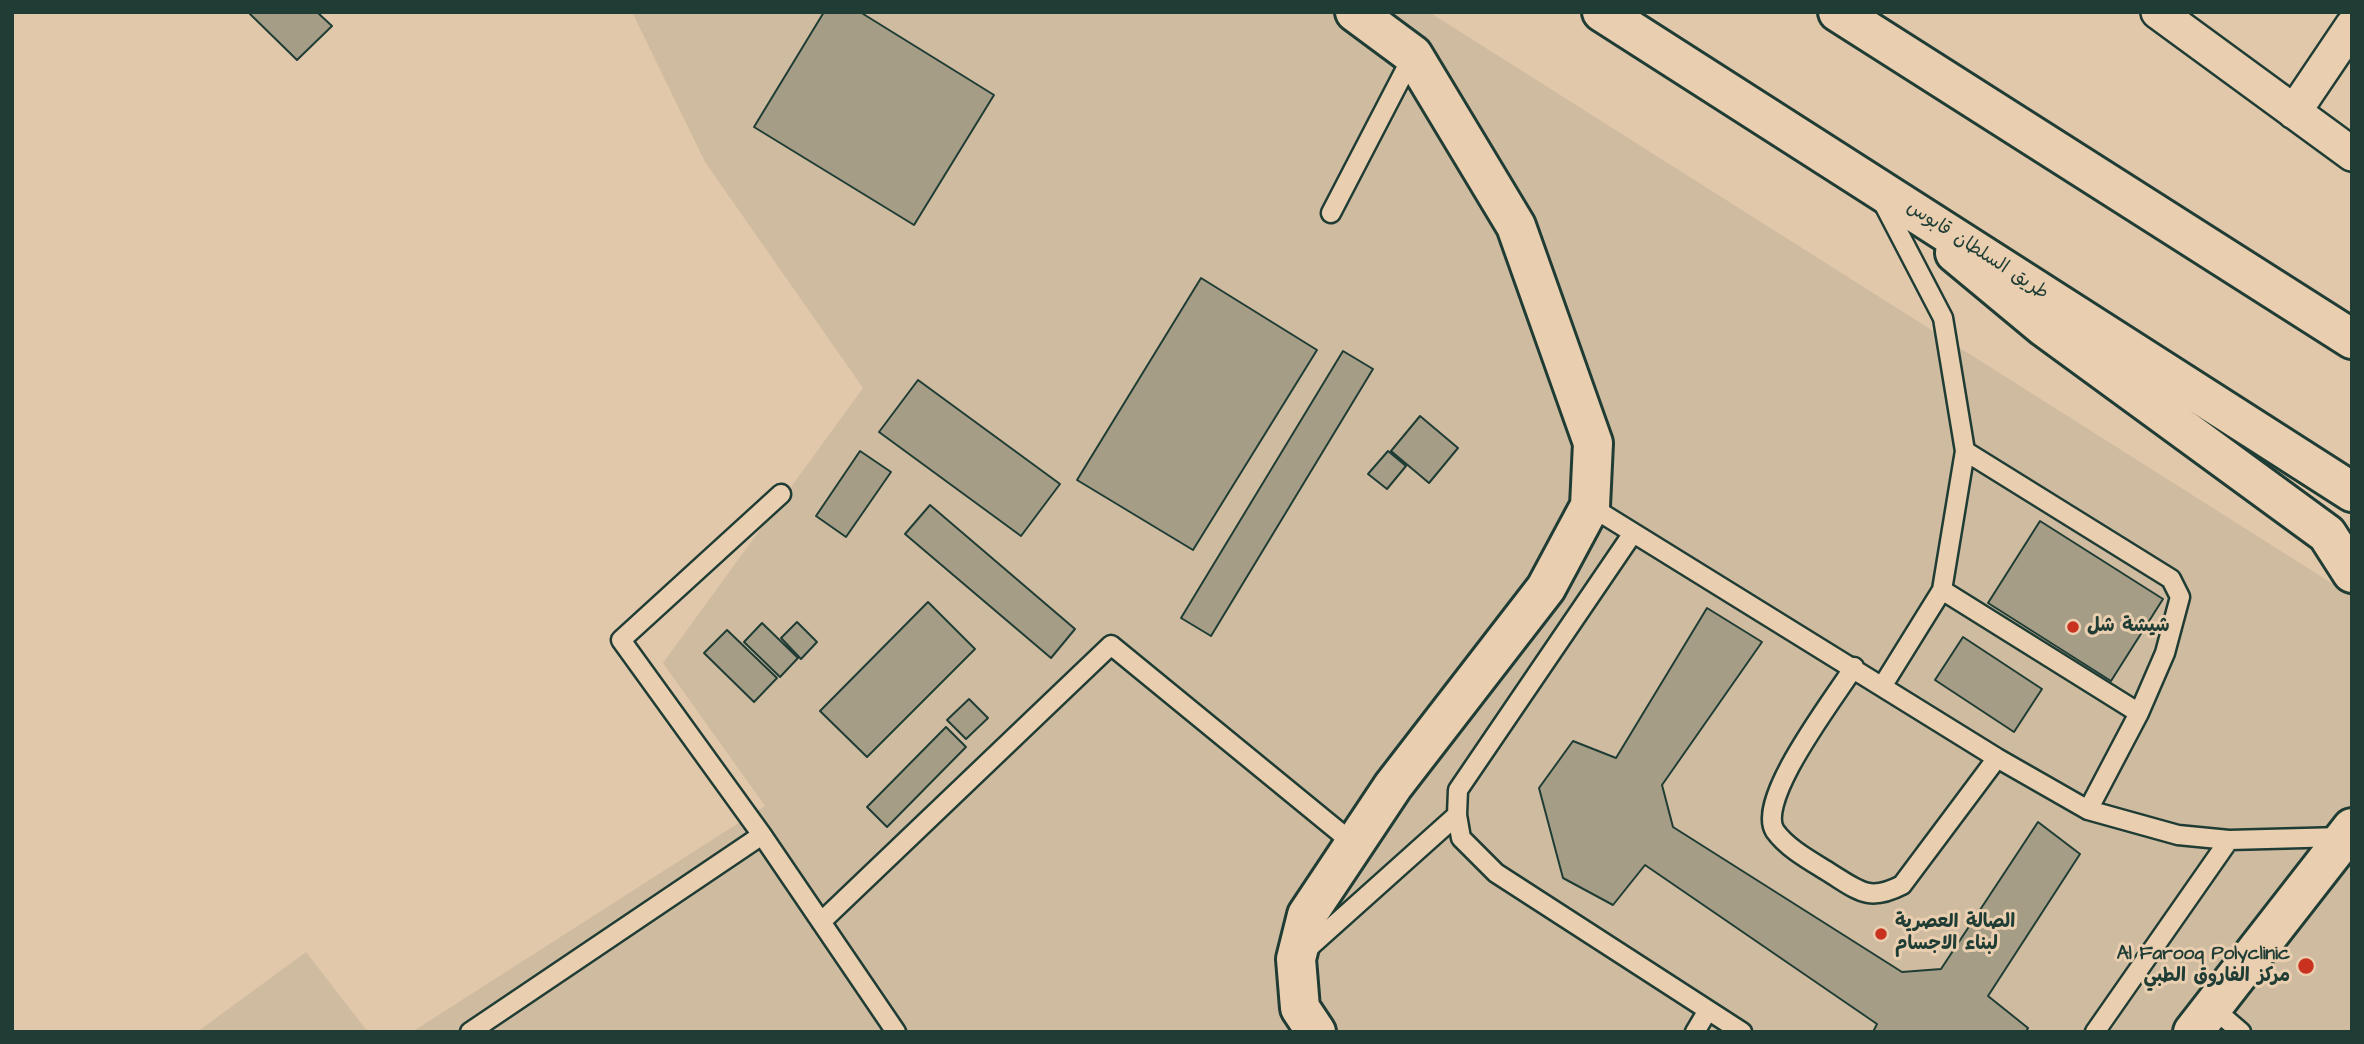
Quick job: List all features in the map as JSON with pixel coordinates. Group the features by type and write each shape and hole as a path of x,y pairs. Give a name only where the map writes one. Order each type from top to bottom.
{"main road":[{"path":"1316,1032 1300,1008 1296,959 1307,915 1393,786 1546,589 1590,506 1593,443 1516,226 1413,55 1354,12"},
{"name":"طريق السلطان قابوس","path":"1602,12 2352,492"},
{"path":"1838,12 2352,339"},
{"path":"1873,184 2044,327 2327,534 2352,573"},
{"path":"2215,1024 2349,833"}],"street":[{"path":"2158,12 2352,154"},
{"path":"2294,112 2352,26"}],"lane":[{"path":"1331,213 1413,55"},
{"path":"1873,184 1943,318 1965,451 1942,590 1883,685"},
{"path":"1965,451 2171,579 2180,597 2165,653 2139,713 2088,810"},
{"path":"781,494 621,640 762,835 896,1032"},
{"path":"1590,506 1997,758 2088,810 2178,835 2229,840 2349,833"},
{"path":"1633,533 1458,790 1457,816 1461,838 1496,873 1742,1032"},
{"path":"1942,590 2139,713"},
{"path":"821,922 1111,645 1354,844"},
{"path":"1854,667 1778,786 1771,810 1773,829 1792,848 1862,894 1884,894 1902,885 1997,758"},
{"path":"1296,959 1457,816"},
{"path":"470,1032 762,835"},
{"path":"2095,1032 2229,840"},
{"path":"1695,1032 1708,1010"}],"shaded area":[{"path":"632,12 1429,12 2352,596 2352,1032 412,1032 765,806 663,663 863,388 705,162"},
{"path":"306,952 368,1032 197,1032"}],"building":[{"path":"248,12 317,12 332,26 297,60"},
{"path":"824,12 860,12 994,95 914,225 754,127"},
{"path":"1201,278 1317,350 1193,550 1077,480"},
{"path":"1343,351 1373,369 1211,636 1181,618"},
{"path":"918,380 1060,484 1021,536 879,432"},
{"path":"1420,416 1458,448 1429,483 1391,451"},
{"path":"860,451 891,472 846,537 816,516"},
{"path":"1388,451 1406,466 1387,489 1368,474"},
{"path":"930,505 1075,629 1051,658 905,534"},
{"path":"2040,521 2163,599 2111,681 1988,603"},
{"path":"928,602 975,649 867,757 820,711"},
{"path":"1707,608 1762,642 1662,785 1673,827 1902,972 1941,969 2038,822 2080,854 1988,996 2028,1028 2026,1032 1873,1032 1877,1024 1645,865 1613,905 1563,878 1539,788 1573,741 1616,758"},
{"path":"797,622 817,642 801,659 781,638"},
{"path":"762,623 798,658 780,677 744,642"},
{"path":"727,630 777,678 754,702 704,653"},
{"path":"1963,637 2042,689 2014,732 1935,680"},
{"path":"969,699 988,718 966,739 947,720"},
{"path":"946,727 966,747 887,827 867,807"}],"place":[{"name":"شيشة شل","path":"2073,627"},
{"name":"الصالة العصرية لبناء الاجسام","path":"1881,934"},
{"name":"Al Farooq Polyclinic مركز الفاروق الطبي","path":"2306,966"}]}
